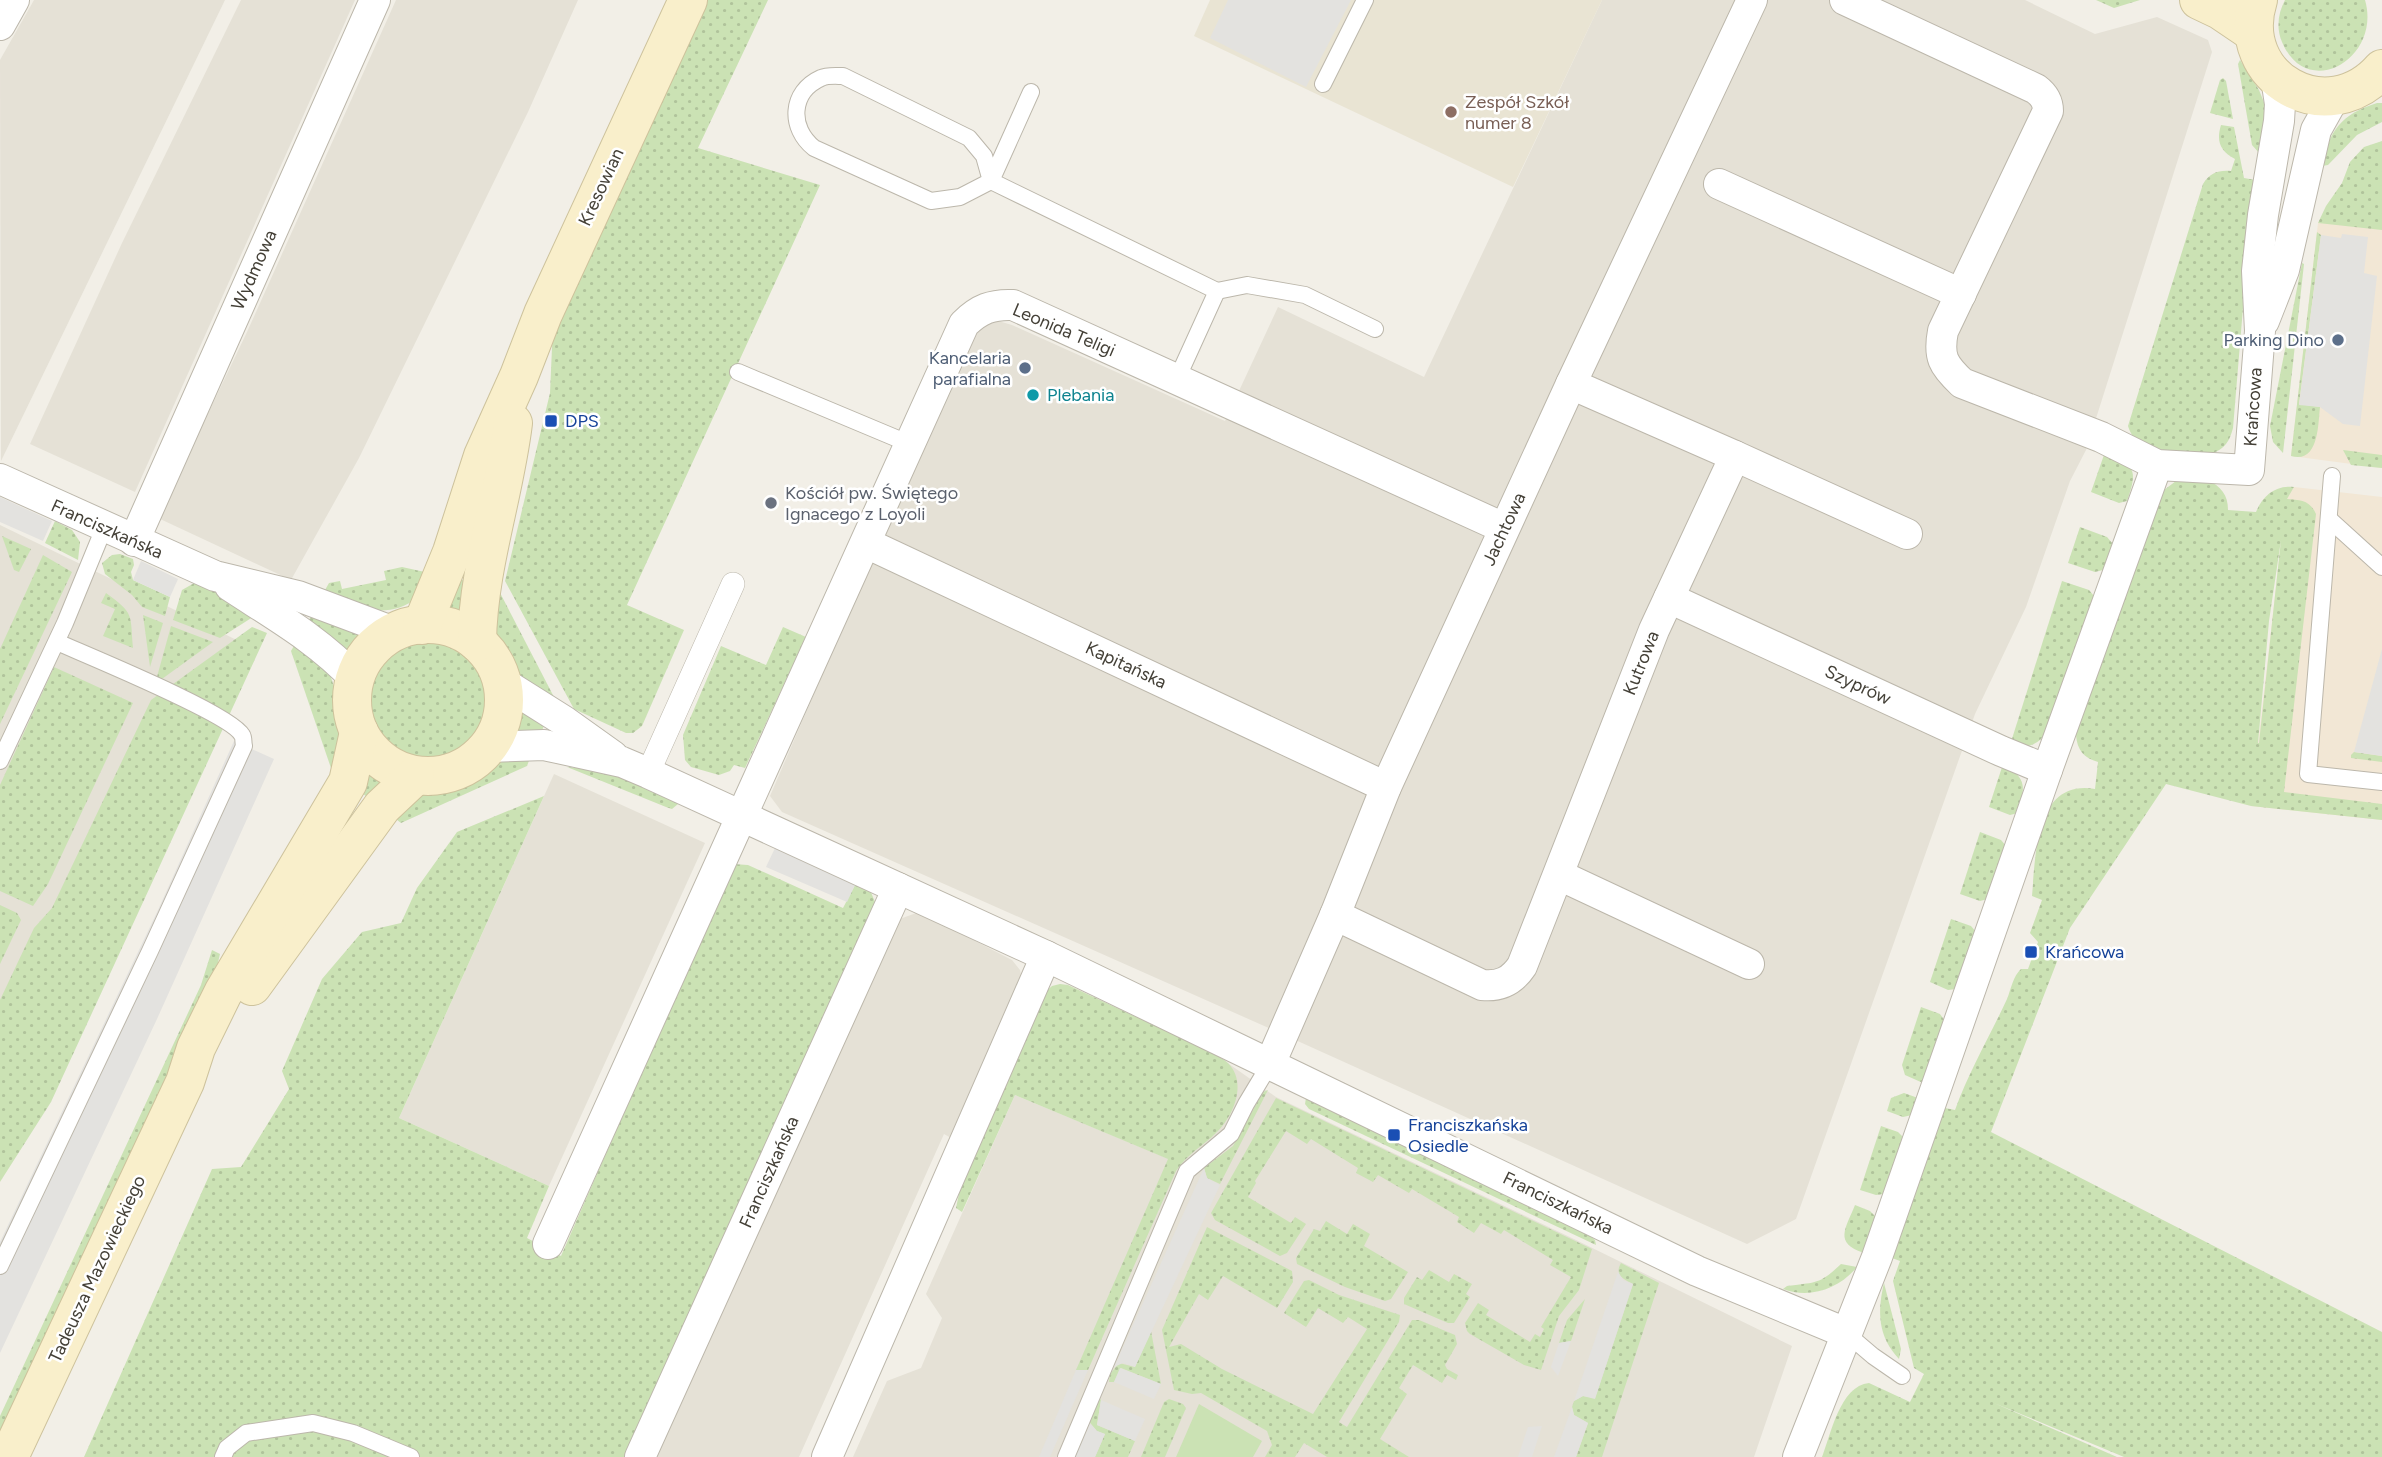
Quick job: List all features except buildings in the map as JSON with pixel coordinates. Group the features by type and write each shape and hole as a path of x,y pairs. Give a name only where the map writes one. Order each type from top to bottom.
{"main road":[{"name":"Kresowian","path":"408,629 452,552 483,456 543,314 688,0"},
{"path":"2199,0 2220,10 2256,16 2259,54 2276,78 2289,87 2319,97 2335,96 2378,78"},
{"name":"Kresowian","path":"477,642 477,610 482,575 508,462 519,376"},
{"path":"448,627 477,642 492,660 502,682 503,713 498,731 488,747 475,761 441,776 415,776 384,763 369,749 359,732 352,702 355,679 372,649 408,629 448,627"},
{"name":"Tadeusza Mazowieckiego","path":"9,1457 185,1082 196,1048 223,993 348,782 359,732"},
{"name":"Tadeusza Mazowieckiego","path":"185,1082 366,829 390,799 415,776"}],"street":[{"name":"Wydmowa","path":"134,541 375,0"},
{"name":"Jachtowa","path":"1270,1064 1335,915 1386,787 1504,528 1752,0"},
{"path":"1798,1457 1877,1257 2157,465 2101,437 1962,383 1947,370 1939,350 1943,331 2048,111 2046,99 2036,89 1845,0"},
{"name":"Krańcowa","path":"2157,465 2249,470 2260,331 2257,271 2263,215 2279,121 2280,104 2276,78"},
{"name":"Krańcowa","path":"2260,331 2284,270 2316,130 2335,96"},
{"path":"1718,184 1961,294"},
{"name":"Leonida Teligi","path":"741,814 964,324 984,308 998,304 1013,305 1504,528"},
{"path":"1571,384 1907,534"},
{"name":"Kutrowa","path":"1335,915 1482,985 1497,985 1511,979 1522,966 1654,630 1735,456"},
{"name":"Franciszkańska","path":"0,479 215,576 298,596 408,629"},
{"name":"Kapitańska","path":"866,543 1386,787"},
{"name":"Franciszkańska","path":"215,576 317,643 335,657 355,679"},
{"path":"635,768 733,584"},
{"name":"Szyprów","path":"1669,598 2047,770"},
{"name":"Franciszkańska","path":"502,682 635,768"},
{"name":"Franciszkańska","path":"488,747 544,745 635,768 741,814 1046,956 1697,1271 1846,1333"},
{"path":"548,1244 741,814"},
{"path":"1559,875 1749,964"},
{"name":"Franciszkańska","path":"640,1457 898,888"},
{"path":"827,1457 1046,956"}],"lane":[{"path":"1323,85 1365,0"},
{"path":"1031,92 992,181 960,197 945,200 931,201 814,148 804,140 795,110 801,95 810,85 823,77 843,76 970,138 984,156 992,181 1217,291 1247,285 1305,295 1375,329"},
{"path":"1177,379 1217,291"},
{"path":"738,372 910,444"},
{"path":"2332,477 2308,774 2382,782"},
{"path":"2329,519 2382,567"},
{"path":"0,761 57,642 104,527"},
{"path":"2364,551 2382,552"},
{"path":"0,1266 244,746 242,735 230,724 205,709 57,642"},
{"path":"1066,1457 1187,1171 1231,1134 1270,1064"},
{"path":"1846,1333 1902,1376"},
{"path":"223,1457 227,1448 246,1433 313,1423 353,1433 411,1457"}],"shaded area":[{"path":"34,0 225,0 1,461 0,60"},
{"path":"241,0 355,0 135,492 30,444 122,243"},
{"path":"396,0 578,0 528,112 359,458 291,580 158,518 247,332"},
{"name":"Zespół Szkół numer 8","path":"1210,0 1602,0 1513,187 1194,36"},
{"path":"1228,0 1351,0 1306,87 1210,38"},
{"path":"1602,0 2025,0 2095,34 2157,17 2208,40 2212,52 2086,450 2070,481 2026,607 1975,714 1796,1219 1747,1244 782,812 770,796 965,343 980,326 995,320 1012,325 1225,421 1278,307 1424,377"},
{"path":"2382,191 2382,468 2291,456 2318,223"},
{"name":"Parking Dino","path":"2342,234 2368,237 2364,273 2377,276 2360,426 2343,424 2320,407 2299,405 2321,235 2341,238"},
{"path":"2294,487 2382,497 2382,820 2251,806 2286,499"},
{"path":"0,497 52,521 43,541 0,522"},
{"path":"0,525 245,644 0,1173"},
{"path":"141,561 178,579 170,597 133,580"},
{"path":"2382,649 2382,756 2354,752"},
{"path":"234,741 274,759 157,1019 0,1353 0,1242 158,910"},
{"path":"554,774 705,843 549,1186 399,1118"},
{"path":"775,848 855,885 847,902 766,867"},
{"path":"919,912 1012,960 1020,970 1022,980 953,1139 944,1134 799,1457 652,1457 897,920"},
{"path":"1215,1054 1276,1097 1792,1346 1754,1457 853,1457 887,1381 921,1368 942,1318 926,1294 1015,1095 1169,1159"},
{"path":"1204,1168 1207,1178 1220,1185 1135,1367 1123,1363 1114,1367"},
{"path":"1618,1272 1623,1280 1633,1284 1595,1399 1583,1396 1574,1401"},
{"path":"1571,1341 1558,1376 1551,1367 1559,1343"},
{"path":"1120,1368 1161,1384 1154,1399 1114,1382"},
{"path":"1076,1370 1088,1370 1050,1457 1039,1457"},
{"path":"1101,1400 1145,1419 1135,1441 1097,1425"},
{"path":"1572,1407 1574,1415 1588,1423 1576,1457 1554,1457"},
{"path":"1090,1423 1097,1431 1105,1434 1095,1457 1075,1457"},
{"path":"1542,1426 1532,1457 1518,1457 1528,1427"}],"green space":[{"path":"703,0 768,0 698,148 820,185 627,605 684,630 642,726 633,733 626,733 574,709 505,581 550,393 553,325"},
{"path":"2096,0 2140,0 2114,8"},
{"path":"2285,0 2365,0 2367,21 2363,39 2353,55 2339,65 2324,70 2308,69 2293,60 2279,31"},
{"path":"2240,60 2259,90 2268,112 2260,154 2252,145 2238,64"},
{"path":"2223,78 2226,81 2233,119 2210,113 2220,80"},
{"path":"2382,103 2382,122 2357,135 2328,165 2322,166 2328,143 2339,126 2354,113"},
{"path":"2221,125 2234,127 2244,178 2261,181 2247,260 2233,428 2221,449 2206,455 2196,455 2163,450 2144,443 2134,437 2128,426 2203,184 2215,173 2231,171 2235,159 2220,145"},
{"path":"2382,141 2382,230 2318,223 2342,183 2350,162 2364,147"},
{"path":"2317,232 2321,235 2299,404 2320,407 2315,441 2307,454 2300,457 2291,456"},
{"path":"2302,263 2283,453 2273,442 2270,426"},
{"path":"2343,450 2382,455 2382,468 2351,465"},
{"path":"2105,452 2131,469 2133,481 2127,501 2119,503 2091,492"},
{"path":"2207,480 2216,485 2227,500 2228,510 2256,512 2271,492 2287,487 2294,487 2287,499 2304,502 2314,509 2316,514 2284,792 2382,804 2382,820 2251,806 2166,784 2070,928 1991,1132 2382,1332 2382,1457 2124,1457 1994,1403 2117,1457 1822,1457 1838,1413 1859,1386 1869,1383 1910,1402 1924,1374 1914,1368 1893,1281 1900,1261 1892,1258 1945,1108 1955,1110 2014,979 2021,969 2028,969 2038,942 2030,933 2042,900 2032,896 2042,823 2050,807 2060,796 2075,789 2095,789 2098,762 2082,753 2076,735 2160,493 2176,481","holes":["2281,540 2259,743 2269,621"]},
{"path":"55,521 72,530 80,542 78,560 45,543"},
{"path":"2080,527 2107,537 2113,544 2103,570 2095,572 2068,563"},
{"path":"2,536 31,549 19,572 14,570"},
{"path":"120,554 133,559 133,580 170,597 165,616 142,607 132,595 105,574 102,563 112,555"},
{"path":"43,555 72,572 0,724 0,649"},
{"path":"402,567 434,574 420,595 407,605 395,609 371,610 321,597 329,583 340,581 342,589 386,580 384,571"},
{"path":"452,578 472,582 461,616 443,611"},
{"path":"2062,581 2089,590 2094,596 2046,733 2030,745 2010,745"},
{"path":"196,582 259,613 220,638 173,620 182,590"},
{"path":"497,587 555,699 519,677 496,642"},
{"path":"106,593 122,606 129,616 133,648 103,636 115,609 101,603"},
{"path":"314,611 369,631 349,656 305,627"},
{"path":"143,615 163,623 150,667"},
{"path":"171,626 213,642 155,684"},
{"path":"252,627 267,633 51,1102 0,1182 0,1000 34,928 52,908 151,700"},
{"path":"783,627 806,637 745,768 734,765 730,771 719,775 691,767 685,760 683,735 721,646 766,665"},
{"path":"298,639 327,665 338,699 346,734 332,771 291,651"},
{"path":"428,640 451,645 471,658 484,678 489,701 484,724 471,744 451,757 428,762 405,757 385,744 372,724 367,701 372,678 385,658 405,645"},
{"path":"54,667 133,703 48,884 33,906 0,891 0,785"},
{"path":"519,703 547,719 540,735 514,731"},
{"path":"533,750 527,766 401,823 388,813 411,798 460,786 499,763"},
{"path":"2354,752 2382,756 2382,762 2351,758"},
{"path":"2003,764 2021,779 2023,790 2018,813 2010,815 1989,807"},
{"path":"567,767 599,770 679,800 678,804 672,809 666,807"},
{"path":"370,771 383,780 375,803 354,787"},
{"path":"544,796 399,1118 549,1186 527,1238 561,1256 733,864 748,865 843,908 855,885 870,890 875,902 628,1457 84,1457 212,1169 241,1167 289,1089 282,1071 322,979 362,932 401,923 417,888 457,832"},
{"path":"1980,832 2001,840 2006,846 1988,899 1980,901 1960,894"},
{"path":"0,905 17,913 21,920 0,964"},
{"path":"1951,919 1971,926 1976,932 1956,989 1948,990 1930,982"},
{"path":"212,950 220,954 212,988 0,1446 0,1416 201,985"},
{"path":"1068,985 1215,1054 1228,1063 1237,1080 1236,1100 1228,1118 1176,1171 1088,1370 1076,1370 1168,1159 1015,1095 962,1212 956,1208 962,1179 1042,995 1052,986"},
{"path":"1921,1007 1940,1014 1945,1021 1923,1083 1905,1075 1902,1065"},
{"path":"1268,1090 1220,1184 1207,1178 1204,1168 1233,1146 1263,1092"},
{"path":"1904,1093 1918,1098 1912,1115 1903,1117 1887,1111 1891,1098"},
{"path":"1276,1098 1592,1249 1579,1290 1559,1316 1541,1370 1524,1365 1470,1334 1465,1323 1478,1303 1489,1310 1486,1315 1530,1342 1535,1334 1540,1337 1544,1329 1541,1327 1571,1277 1550,1265 1553,1260 1504,1230 1501,1234 1481,1223 1474,1233 1457,1222 1459,1217 1412,1189 1409,1193 1378,1175 1373,1182 1356,1173 1358,1168 1311,1139 1307,1144 1286,1131 1248,1197 1291,1223 1295,1217 1306,1224 1287,1253 1280,1256 1215,1220 1211,1213"},
{"path":"1306,1098 1584,1231 1595,1240 1596,1245 1309,1109 1305,1104"},
{"path":"1881,1126 1898,1132 1904,1138 1884,1194 1876,1195 1860,1190"},
{"path":"1855,1205 1870,1211 1876,1217 1864,1253 1848,1245 1844,1234"},
{"path":"1326,1221 1347,1234 1353,1224 1370,1234 1364,1246 1408,1272 1391,1299 1385,1301 1345,1287 1297,1264 1296,1258 1314,1229 1320,1231"},
{"path":"1207,1227 1292,1271 1293,1282 1277,1308 1223,1276 1208,1300 1199,1294 1169,1347 1181,1344 1222,1369 1313,1414 1367,1329 1348,1317 1343,1323 1318,1308 1306,1327 1284,1313 1304,1281 1309,1280 1339,1295 1400,1315 1399,1322 1339,1422 1347,1427 1412,1320 1419,1320 1455,1335 1457,1344 1445,1365 1458,1375 1456,1380 1447,1375 1442,1383 1413,1365 1399,1388 1407,1394 1380,1439 1409,1457 1327,1457 1304,1443 1295,1457 1265,1457 1272,1445 1267,1431 1201,1393 1174,1390 1162,1330"},
{"path":"1621,1263 1659,1283 1602,1457 1576,1457 1588,1423 1574,1415 1572,1407 1574,1401 1583,1396 1595,1398 1633,1284 1619,1274"},
{"path":"1841,1264 1857,1267 1833,1286 1803,1293 1783,1289 1822,1279"},
{"path":"1429,1270 1449,1282 1454,1274 1472,1284 1466,1294 1470,1297 1454,1323 1448,1323 1404,1304 1404,1298 1417,1277 1422,1280"},
{"path":"1884,1283 1901,1349 1899,1359 1887,1342 1881,1324 1880,1304"},
{"path":"1585,1299 1571,1341 1559,1343 1567,1320"},
{"path":"1151,1331 1161,1384 1121,1368 1114,1382 1109,1382 1110,1374 1119,1363 1135,1367"},
{"path":"1098,1397 1101,1400 1097,1425 1135,1441 1128,1457 1095,1457 1105,1434 1097,1431 1090,1423 1090,1415"},
{"path":"1169,1399 1183,1404 1186,1408 1165,1457 1141,1457 1164,1402"},
{"path":"1199,1404 1262,1441 1253,1457 1176,1457"}],"place":[{"name":"Zespół Szkół numer 8","path":"1451,112"},
{"name":"Parking Dino","path":"2338,340"},
{"name":"Kancelaria parafialna","path":"1025,368"},
{"name":"Plebania","path":"1033,395"},
{"name":"DPS","path":"551,421"},
{"name":"Kościół pw. Świętego Ignacego z Loyoli","path":"771,503"},
{"name":"Krańcowa","path":"2031,952"},
{"name":"Franciszkańska Osiedle","path":"1394,1135"}]}
